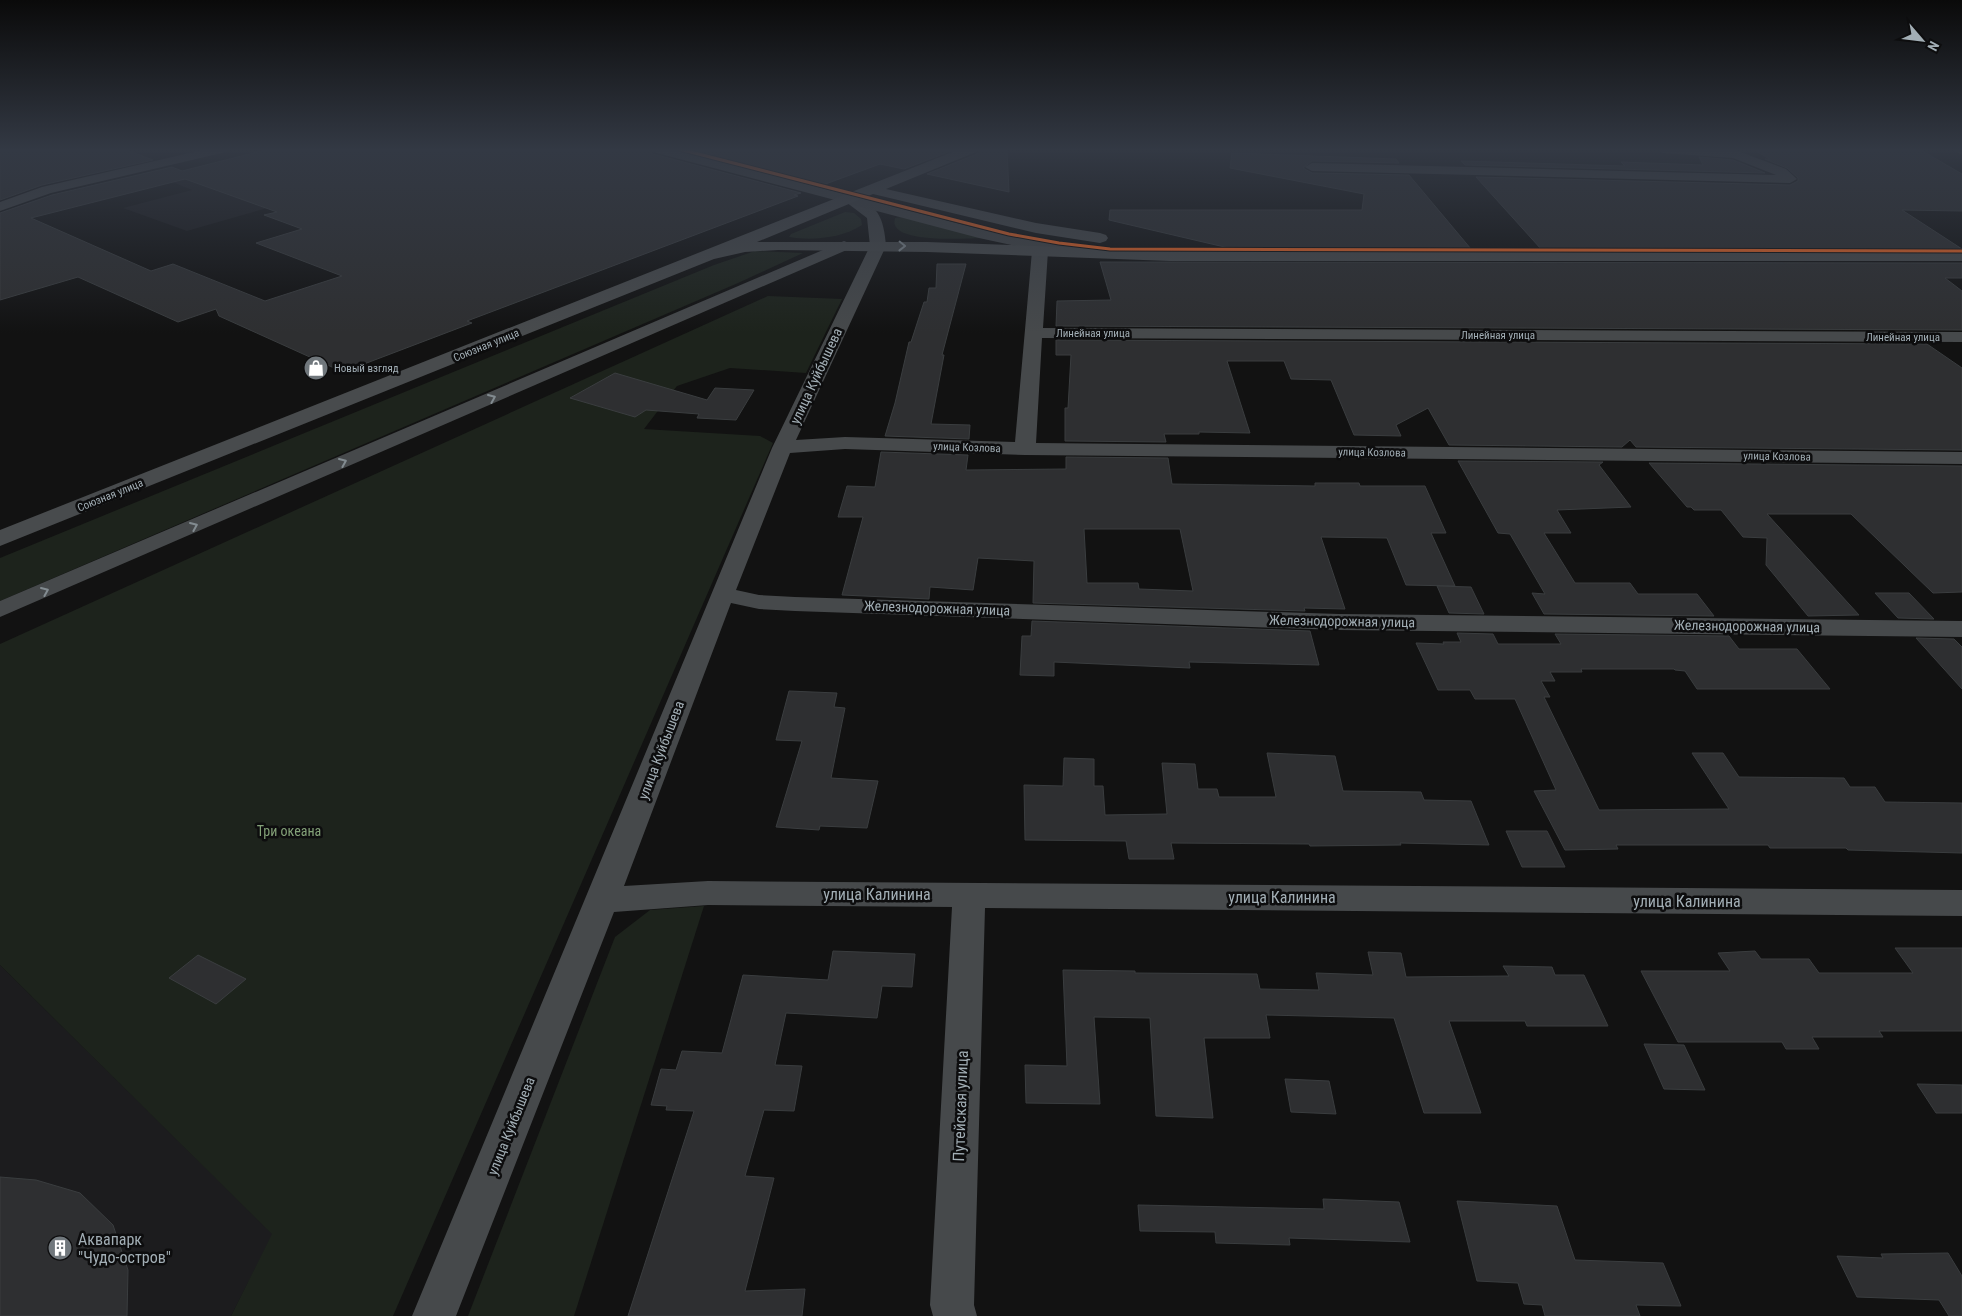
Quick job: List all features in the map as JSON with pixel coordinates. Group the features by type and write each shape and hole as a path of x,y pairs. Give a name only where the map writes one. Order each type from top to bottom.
{"main road":[{"name":"Союзная улица","path":"0,539 714,254 813,210"},
{"path":"919,210 1016,241 1109,254"},
{"path":"960,210 1077,236 1154,242 1962,241"},
{"path":"714,254 756,246 878,246 1109,254 1962,256"}],"street":[{"name":"улица Куйбышева","path":"434,1316 782,448 878,246 877,221 869,210"},
{"path":"0,610 844,246"},
{"path":"1025,449 1040,251"},
{"name":"Линейная улица","path":"1034,333 1962,338"},
{"name":"улица Козлова","path":"782,448 812,444 845,444 1025,449 1962,458"},
{"name":"Железнодорожная улица","path":"722,594 759,602 794,604 1339,622 1962,629"},
{"name":"улица Калинина","path":"602,900 708,893 1962,903"},
{"name":"Путейская улица","path":"955,1316 952,1305 969,895"}],"shaded area":[{"path":"130,210 259,210 187,231"},
{"path":"0,965 273,1234 231,1316 0,1316"}],"green space":[{"path":"845,212 854,213 861,219 862,225 836,236 808,239 789,237 791,234"},
{"path":"901,217 985,238 947,239 903,233 896,227 895,218"},
{"path":"755,251 803,253 738,283 0,601 0,558 714,265"},
{"name":"Три океана","path":"768,296 842,299 806,373 730,368 677,386 644,429 760,436 773,443 393,1316 231,1316 272,1234 0,965 0,644"},
{"path":"704,906 574,1316 468,1316 615,937 650,910"}],"building":[{"path":"7,210 61,210 31,218 151,271 173,264 265,301 342,276 256,243 302,229 264,215 277,212 273,210 760,210 467,321 472,323 343,372 219,316 216,309 178,322 78,277 0,300 0,213"},
{"path":"1110,210 1439,210 1471,249 1233,249 1109,220"},
{"path":"1506,210 1903,210 1962,249 1541,249"},
{"path":"1100,262 1962,263 1962,278 1945,278 1962,291 1962,330 1056,326 1057,301 1111,300"},
{"path":"937,264 966,264 942,355 944,355 931,424 970,425 969,439 885,436 895,403 909,342 911,342 924,302 927,302 929,288 936,288"},
{"path":"1056,340 1927,344 1962,368 1962,450 1636,447 1630,440 1622,447 1449,445 1428,408 1396,425 1401,436 1354,435 1331,380 1291,379 1284,361 1227,361 1250,433 1199,432 1199,434 1164,434 1166,442 1065,441 1065,408 1068,408 1071,355 1056,355"},
{"path":"615,373 707,400 715,388 754,390 736,420 697,418 699,414 646,410 635,417 570,398"},
{"path":"881,452 968,455 966,470 1066,469 1066,457 1168,458 1172,484 1315,486 1315,483 1359,483 1360,486 1425,486 1446,533 1431,533 1455,586 1406,585 1387,538 1321,537 1345,609 1304,608 1305,611 1033,603 1034,561 978,558 973,590 930,587 929,599 842,595 863,517 838,517 847,486 875,487","holes":["1084,529 1180,529 1193,591 1139,589 1138,583 1087,583"]},
{"path":"1458,461 1603,462 1599,465 1631,507 1557,510 1571,533 1544,533 1575,583 1630,583 1638,594 1697,594 1714,616 1544,614 1532,593 1545,594 1510,534 1498,533"},
{"path":"1649,463 1962,466 1962,592 1933,593 1851,514 1767,514 1859,615 1808,616 1766,565 1767,538 1743,537 1721,510 1694,510 1691,507 1687,507"},
{"path":"1437,586 1471,587 1484,614 1449,613"},
{"path":"1875,593 1909,593 1934,619 1898,618"},
{"path":"1032,621 1310,631 1319,665 1189,662 1190,668 1054,662 1054,676 1020,675 1022,636 1031,636"},
{"path":"1457,633 1493,634 1498,644 1561,644 1555,634 1729,636 1739,649 1797,649 1830,689 1697,689 1685,671 1674,669 1581,669 1582,672 1550,672 1555,681 1541,681 1550,697 1544,697 1599,810 1729,809 1692,753 1723,753 1739,777 1844,778 1850,787 1875,787 1885,802 1962,803 1962,853 1848,850 1846,848 1770,848 1768,845 1616,845 1618,849 1565,850 1534,791 1556,790 1515,699 1475,699 1470,690 1438,690 1416,643 1444,644 1443,642 1461,642"},
{"path":"1916,638 1954,639 1962,647 1962,689"},
{"path":"789,691 837,693 834,707 845,708 831,778 878,781 867,828 820,826 819,830 776,827 802,741 776,740"},
{"path":"1267,753 1335,756 1343,791 1421,792 1424,800 1471,801 1489,845 1400,843 1401,845 1310,846 1309,844 1171,843 1174,859 1129,859 1126,841 1025,840 1024,785 1063,786 1064,758 1094,759 1094,786 1103,786 1105,815 1167,814 1162,763 1195,764 1198,789 1217,789 1219,797 1276,797"},
{"path":"1506,831 1547,831 1565,867 1522,867"},
{"path":"1895,948 1962,948 1962,1031 1879,1031 1883,1037 1812,1037 1819,1049 1786,1049 1782,1042 1678,1042 1641,971 1730,971 1718,953 1755,951 1761,959 1809,959 1819,973 1913,973"},
{"path":"833,951 915,954 912,987 882,986 877,1018 786,1013 775,1065 802,1066 794,1111 764,1110 745,1176 774,1178 745,1291 805,1289 802,1316 628,1316 694,1111 666,1110 667,1106 651,1105 661,1069 676,1070 682,1051 722,1053 743,975 828,980"},
{"path":"1368,952 1401,953 1406,977 1509,976 1503,966 1552,967 1555,975 1584,975 1608,1026 1527,1026 1525,1021 1449,1021 1481,1113 1424,1113 1394,1018 1266,1015 1270,1038 1204,1038 1213,1118 1156,1116 1150,1018 1094,1017 1100,1104 1026,1103 1025,1065 1067,1066 1063,970 1135,971 1135,973 1257,974 1260,989 1319,990 1316,973 1373,975"},
{"path":"198,955 246,979 216,1004 169,978"},
{"path":"1644,1044 1684,1045 1705,1090 1664,1089"},
{"path":"1285,1079 1329,1081 1336,1114 1291,1112"},
{"path":"1917,1084 1962,1085 1962,1113 1936,1113"},
{"name":"Аквапарк \"Чудо-остров\"","path":"0,1177 36,1180 80,1193 113,1225 128,1270 127,1316 0,1316"},
{"path":"1323,1199 1399,1202 1410,1242 1289,1238 1290,1245 1216,1243 1215,1232 1140,1231 1138,1205 1324,1209"},
{"path":"1457,1201 1557,1206 1575,1260 1663,1263 1681,1306 1636,1305 1640,1316 1545,1316 1542,1305 1524,1304 1518,1283 1477,1281"},
{"path":"1948,1253 1962,1276 1962,1316 1949,1316 1939,1300 1857,1297 1837,1256 1883,1258 1881,1254"}],"transit line":[{"path":"917,210 1009,234 1059,243 1110,249 1962,251"}],"place":[{"name":"Новый взгляд","path":"316,368"},
{"name":"Аквапарк \"Чудо-остров\"","path":"60,1248"}]}
